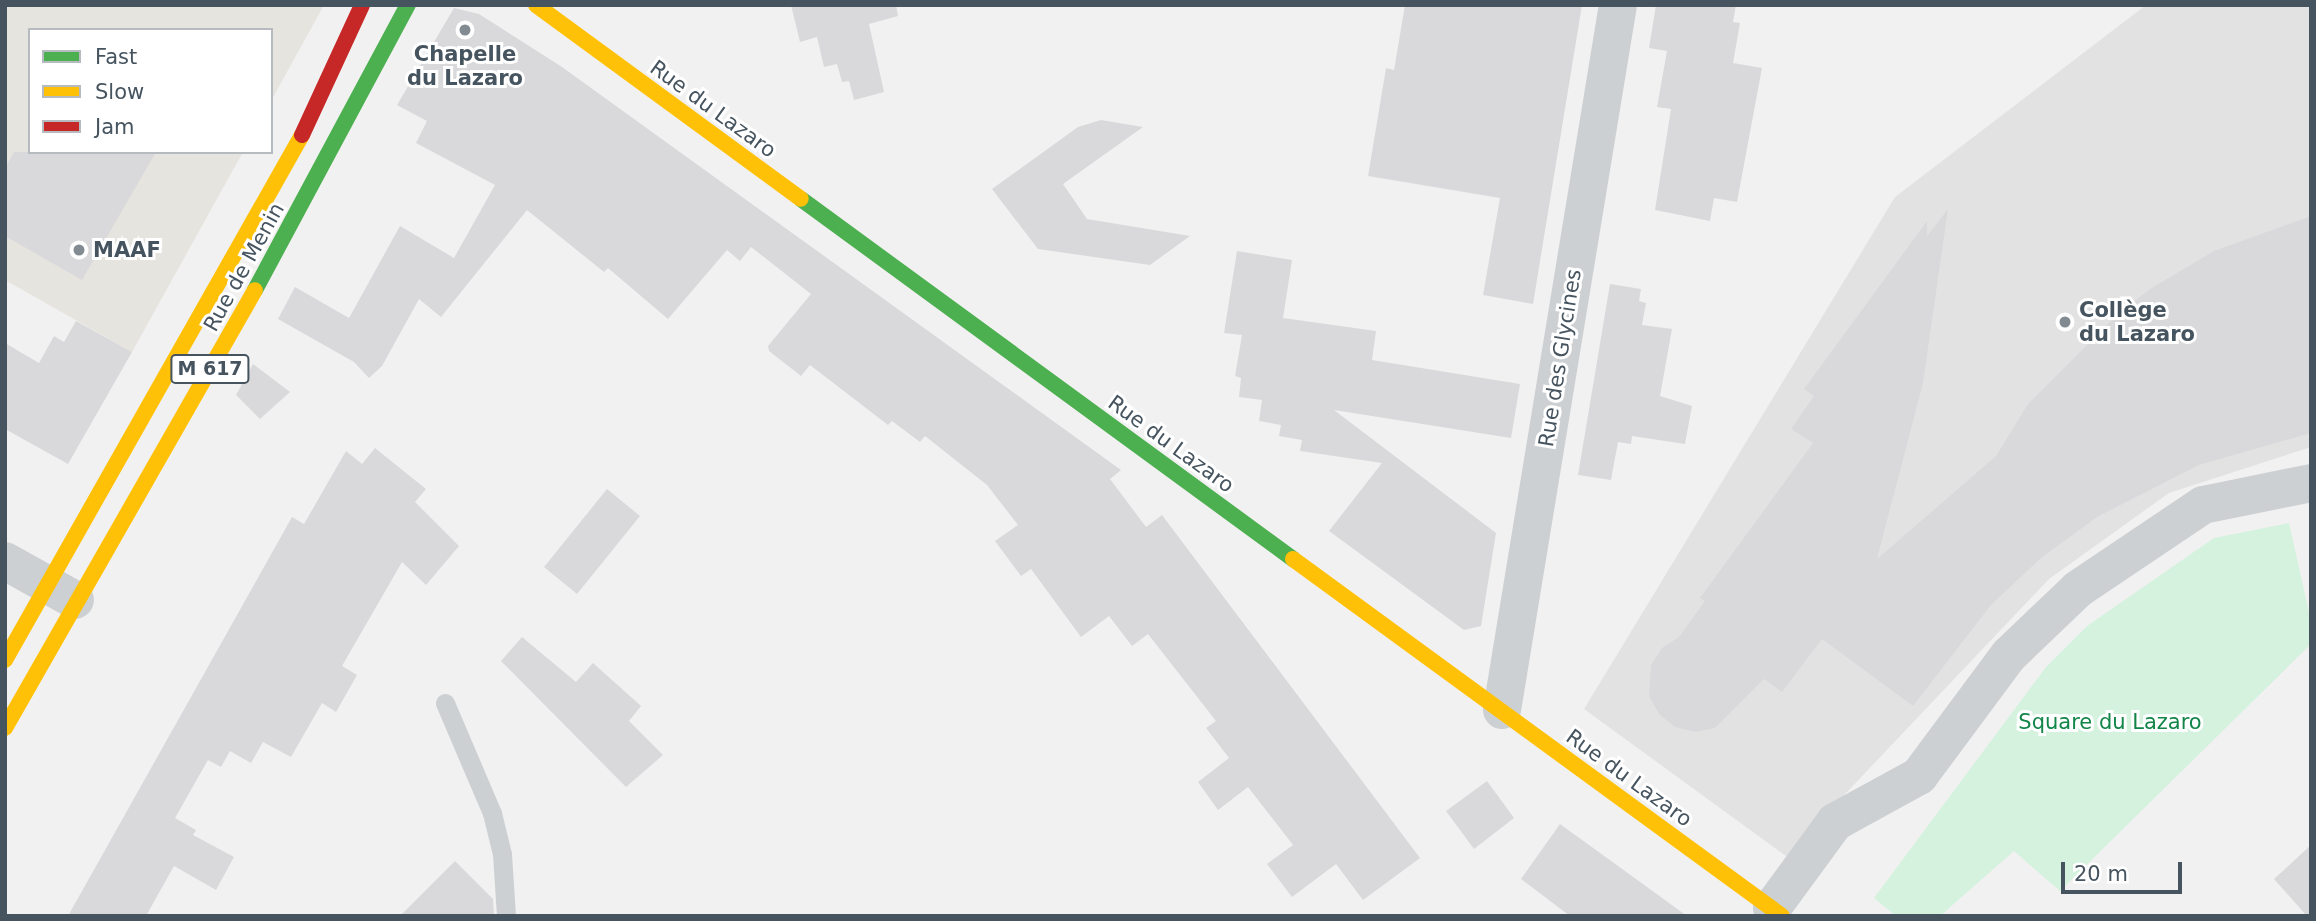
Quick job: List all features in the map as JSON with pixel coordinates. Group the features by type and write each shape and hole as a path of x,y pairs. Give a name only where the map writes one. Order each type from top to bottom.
{"main road":[{"name":"Rue de Menin","path":"5,728 63,593 293,155 362,5"},
{"name":"Rue de Menin","path":"5,660 63,593 276,254 408,5"},
{"name":"Rue du Lazaro","path":"536,5 1502,710 1770,911"}],"street":[{"name":"Rue des Glycines","path":"1502,710 1618,5"},
{"path":"1770,911 1835,822 1919,776 2008,655 2078,589 2203,505 2311,483"},
{"path":"5,561 63,593"}],"lane":[{"path":"445,703 492,813 502,854 506,916"}],"shaded area":[{"path":"5,5 324,5 273,97 273,28 28,28 28,154 242,154 132,352 5,280"},
{"name":"Collège du Lazaro","path":"2146,5 2311,5 2311,447 2169,493 2049,579 1811,830 1790,859 1584,709 1895,197"}],"green space":[{"name":"Square du Lazaro","path":"2289,523 2311,621 2311,644 2060,891 2014,851 1940,916 1896,916 1874,898 2046,667 2087,626 2214,538"}],"building":[{"path":"791,5 896,5 898,16 869,24 884,92 854,100 849,81 842,82 837,64 824,67 817,37 800,42"},
{"path":"1405,5 1582,5 1533,304 1483,295 1500,198 1368,176 1386,68 1394,70"},
{"path":"1656,5 1736,5 1733,22 1740,23 1733,63 1762,68 1737,202 1714,198 1710,221 1655,210 1671,109 1657,107 1667,51 1649,48"},
{"path":"454,8 479,14 562,67 1121,470 1110,479 1146,527 1162,515 1420,858 1363,900 1336,864 1292,897 1267,864 1293,845 1248,787 1218,810 1198,782 1229,758 1206,728 1216,721 1148,634 1132,646 1109,616 1081,637 1031,569 1021,576 995,541 1018,525 987,485 925,436 920,442 892,421 888,425 810,365 801,376 769,351 768,346 811,294 751,247 740,261 727,250 668,319 608,268 604,272 527,210 441,317 419,299 382,366 369,378 354,362 278,319 295,287 349,318 400,226 454,258 495,185 416,143 427,121 397,105"},
{"path":"1101,120 1143,127 1063,184 1087,219 1190,236 1150,265 1038,249 992,189 1078,127"},
{"path":"14,152 155,154 82,280 5,236 5,168"},
{"path":"1948,209 1923,383 1877,559 1996,456 2028,404 2117,315 2150,289 2214,251 2311,216 2311,433 2199,465 2097,517 2041,558 1991,605 1913,706 1822,639 1782,692 1764,679 1715,728 1695,732 1675,727 1659,714 1649,696 1651,665 1662,648 1679,637 1705,601 1700,598 1813,443 1791,429 1814,396 1804,389 1927,221 1927,236"},
{"path":"1237,251 1292,260 1283,318 1376,331 1372,360 1520,384 1511,438 1334,410 1496,533 1481,626 1464,630 1329,531 1382,463 1300,451 1302,440 1279,436 1281,425 1259,421 1262,400 1239,397 1241,378 1235,376 1242,335 1224,333"},
{"path":"1610,284 1641,289 1639,301 1646,303 1642,325 1672,329 1660,396 1692,406 1685,444 1632,436 1631,444 1618,442 1611,480 1578,475"},
{"path":"76,321 132,352 68,464 5,429 5,343 39,363 54,336 64,342"},
{"path":"253,364 290,392 260,419 236,395"},
{"path":"375,448 426,489 415,502 459,546 426,585 402,562 342,666 357,675 336,712 322,703 291,757 263,742 251,763 230,751 221,767 208,760 175,818 196,830 193,835 234,857 216,890 174,866 146,916 68,916 292,517 304,524 346,451 362,464"},
{"path":"607,489 640,516 577,594 544,567"},
{"path":"522,637 576,682 593,663 641,706 629,721 663,755 626,787 501,661"},
{"path":"1487,781 1514,818 1474,849 1446,811"},
{"path":"1560,824 1687,916 1570,916 1521,879"},
{"path":"2311,845 2311,916 2307,916 2274,879"},
{"path":"455,861 493,899 494,916 400,916"}],"traffic: fast":[{"path":"255,290 408,5"},
{"path":"801,199 1293,559"}],"traffic: slow":[{"path":"536,5 801,199"},
{"path":"5,660 302,135"},
{"path":"5,728 255,290"},
{"path":"1293,559 1782,916"}],"traffic: jam":[{"path":"302,135 362,5"}],"place":[{"name":"Chapelle du Lazaro","path":"465,30"},
{"name":"MAAF","path":"79,250"},
{"name":"Collège du Lazaro","path":"2065,322"}]}
